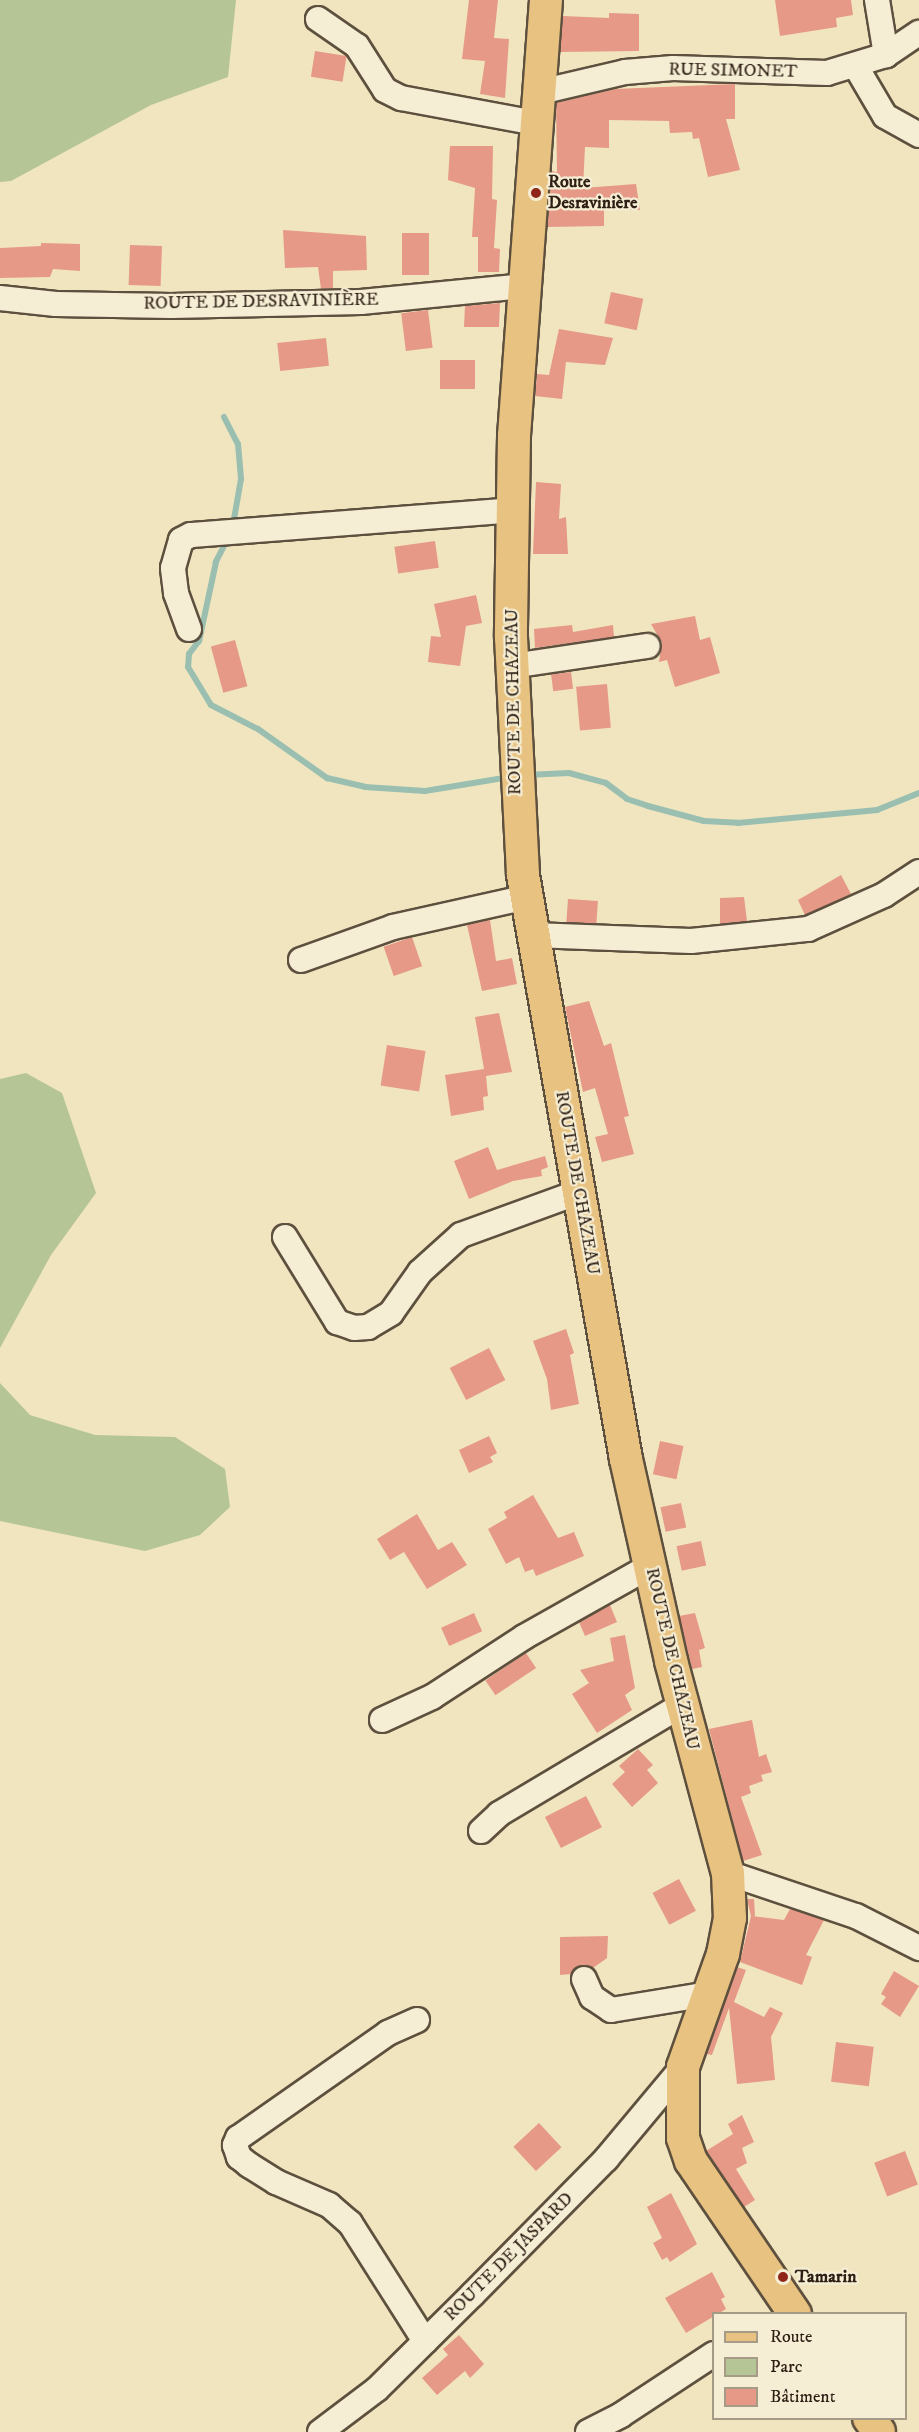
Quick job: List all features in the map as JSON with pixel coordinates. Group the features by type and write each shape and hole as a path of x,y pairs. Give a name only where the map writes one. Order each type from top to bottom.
{"main road":[{"name":"ROUTE DE CHAZEAU","path":"546,0 523,286 513,510 514,739 517,811 526,897 626,1459 682,1705 728,1873 730,1918 723,1954 683,2067 682,2118 691,2161 788,2311"}],"street":[{"path":"877,0 886,55"},
{"path":"318,19 357,46 385,90 401,98 536,123"},
{"name":"RUE SIMONET","path":"540,92 643,70 827,73 886,55 919,33"},
{"path":"855,64 885,116 919,135"},
{"name":"ROUTE DE DESRAVINIÈRE","path":"0,298 56,304 171,306 361,302 523,286"},
{"path":"189,629 176,593 174,568 181,540 191,535 513,510"},
{"path":"512,666 606,655 648,646"},
{"path":"533,935 691,941 808,928 884,895 919,872"},
{"path":"301,960 393,927 526,897"},
{"path":"285,1237 337,1322 354,1328 368,1327 391,1313 420,1272 461,1235 579,1192"},
{"path":"382,1720 432,1697 524,1637 650,1566"},
{"path":"481,1831 499,1814 682,1705"},
{"path":"728,1873 856,1916 919,1948"},
{"path":"584,1979 592,1997 611,2010 709,1994"},
{"path":"417,2020 388,2032 238,2138 235,2145 239,2157 249,2165 276,2182 329,2205 350,2223 425,2341"},
{"name":"ROUTE DE JASPARD","path":"320,2432 377,2389 425,2341 606,2159 683,2067"},
{"path":"588,2432 621,2415 712,2355"}],"green space":[{"path":"0,0 236,0 228,77 151,105 11,181 0,182"},
{"path":"26,1073 62,1093 96,1193 51,1255 0,1348 0,1079"},
{"path":"0,1383 30,1415 95,1435 175,1437 225,1469 230,1507 200,1535 145,1551 0,1521"}],"building":[{"path":"469,0 498,0 494,38 509,39 505,98 480,94 485,61 462,59"},
{"path":"775,0 851,0 853,15 836,18 837,27 780,36"},
{"path":"609,13 639,14 639,51 560,52 563,16 609,18"},
{"path":"315,51 347,56 343,82 311,77"},
{"path":"735,84 735,119 726,119 740,170 708,177 699,138 693,139 692,132 670,133 669,121 609,120 609,148 585,147 583,188 636,184 640,210 604,209 604,226 547,227 552,171 557,172 556,103 615,89"},
{"path":"450,146 493,146 492,199 497,200 494,248 500,249 499,272 478,272 478,237 472,237 475,188 448,180"},
{"path":"283,230 366,236 367,270 333,271 333,288 321,289 318,267 285,268"},
{"path":"402,233 429,233 429,275 402,275"},
{"path":"41,243 80,244 80,271 53,269 50,277 0,278 0,248 41,246"},
{"path":"130,245 162,246 161,286 129,285"},
{"path":"611,292 643,299 637,330 604,323"},
{"path":"500,303 499,327 464,327 465,306"},
{"path":"428,310 433,348 406,351 401,313"},
{"path":"559,329 613,338 605,365 566,362 562,399 535,396 537,374 549,375"},
{"path":"326,338 329,366 280,371 277,343"},
{"path":"440,360 475,360 475,389 440,389"},
{"path":"536,482 561,484 559,519 566,517 568,554 533,554"},
{"path":"435,541 439,568 398,573 394,547"},
{"path":"476,595 482,623 466,626 460,666 428,662 431,636 441,637 434,604"},
{"path":"695,616 700,640 710,637 720,673 675,687 667,660 659,662 662,643 651,624"},
{"path":"572,625 573,632 613,625 614,637 535,648 534,629"},
{"path":"235,640 247,686 223,693 211,646"},
{"path":"571,672 573,689 553,691 551,674"},
{"path":"607,684 611,728 580,731 576,687"},
{"path":"841,875 851,894 805,915 798,900"},
{"path":"744,897 747,921 720,924 720,898"},
{"path":"568,899 598,901 596,924 566,922"},
{"path":"490,920 496,961 512,958 517,984 482,991 467,925"},
{"path":"412,937 422,966 394,976 384,947"},
{"path":"589,1001 604,1046 611,1043 629,1116 624,1117 634,1154 602,1162 595,1137 608,1134 595,1088 583,1092 565,1007"},
{"path":"499,1013 512,1072 486,1076 488,1096 483,1097 484,1110 451,1116 445,1075 484,1069 475,1017"},
{"path":"387,1045 426,1051 419,1092 381,1085"},
{"path":"488,1147 497,1170 545,1156 548,1167 541,1170 542,1176 513,1181 469,1199 454,1161"},
{"path":"566,1329 574,1353 570,1355 579,1404 551,1410 547,1379 533,1341"},
{"path":"489,1348 505,1380 466,1400 450,1368"},
{"path":"489,1436 497,1453 490,1457 493,1462 469,1473 459,1450"},
{"path":"660,1441 683,1446 676,1479 653,1474"},
{"path":"533,1495 558,1538 574,1532 584,1556 536,1576 533,1569 525,1572 519,1557 506,1564 488,1529 507,1518 504,1512"},
{"path":"681,1503 686,1527 666,1532 660,1507"},
{"path":"417,1514 438,1550 452,1542 467,1565 427,1589 404,1552 390,1560 377,1539"},
{"path":"701,1541 706,1565 682,1571 677,1546"},
{"path":"610,1605 617,1622 585,1636 579,1622"},
{"path":"474,1613 482,1631 449,1646 441,1628"},
{"path":"695,1613 705,1648 699,1650 702,1667 692,1669 679,1616"},
{"path":"625,1635 635,1688 625,1695 632,1710 597,1733 572,1694 589,1683 580,1670 614,1661 610,1638"},
{"path":"526,1653 536,1668 495,1695 485,1680"},
{"path":"752,1720 759,1757 766,1754 772,1772 761,1775 763,1781 749,1786 751,1793 741,1797 762,1855 743,1861 709,1729"},
{"path":"638,1749 653,1765 647,1770 658,1783 632,1807 612,1784 625,1772 619,1766"},
{"path":"586,1796 602,1827 561,1848 545,1817"},
{"path":"679,1879 696,1911 669,1925 653,1893"},
{"path":"747,1899 754,1899 755,1916 752,1916 784,1920 790,1909 824,1920 806,1955 812,1957 802,1985 740,1962 751,1916"},
{"path":"608,1936 607,1958 593,1968 579,1966 571,1974 560,1975 560,1937"},
{"path":"737,1967 746,1970 734,2002 764,2017 770,2007 783,2013 771,2037 775,2080 737,2084 729,2008 712,2055 707,2054"},
{"path":"894,1971 919,1986 900,2017 881,2004 886,1997 881,1994"},
{"path":"836,2042 874,2047 869,2086 831,2082"},
{"path":"742,2115 754,2142 742,2148 747,2163 736,2169 755,2200 744,2207 706,2151 733,2134 728,2124"},
{"path":"539,2123 562,2147 536,2171 513,2147"},
{"path":"905,2151 918,2185 887,2196 874,2163"},
{"path":"671,2193 697,2244 670,2262 667,2257 662,2260 653,2243 662,2238 647,2207"},
{"path":"712,2272 725,2297 721,2299 726,2309 721,2312 712,2312 712,2317 686,2333 665,2298"},
{"path":"459,2335 484,2364 470,2378 465,2371 437,2395 422,2378 448,2355 443,2349"}],"waterway":[{"path":"224,417 238,444 241,479 233,525"},
{"path":"228,538 216,562 199,641 189,654 188,667 211,705 258,729 327,778 365,787 425,791 510,777"},
{"path":"526,775 569,773 606,783 627,799 648,806 704,821 738,823 877,810 919,793"}],"place":[{"name":"Route Desravinière","path":"536,193"},
{"name":"Tamarin","path":"783,2277"}]}
